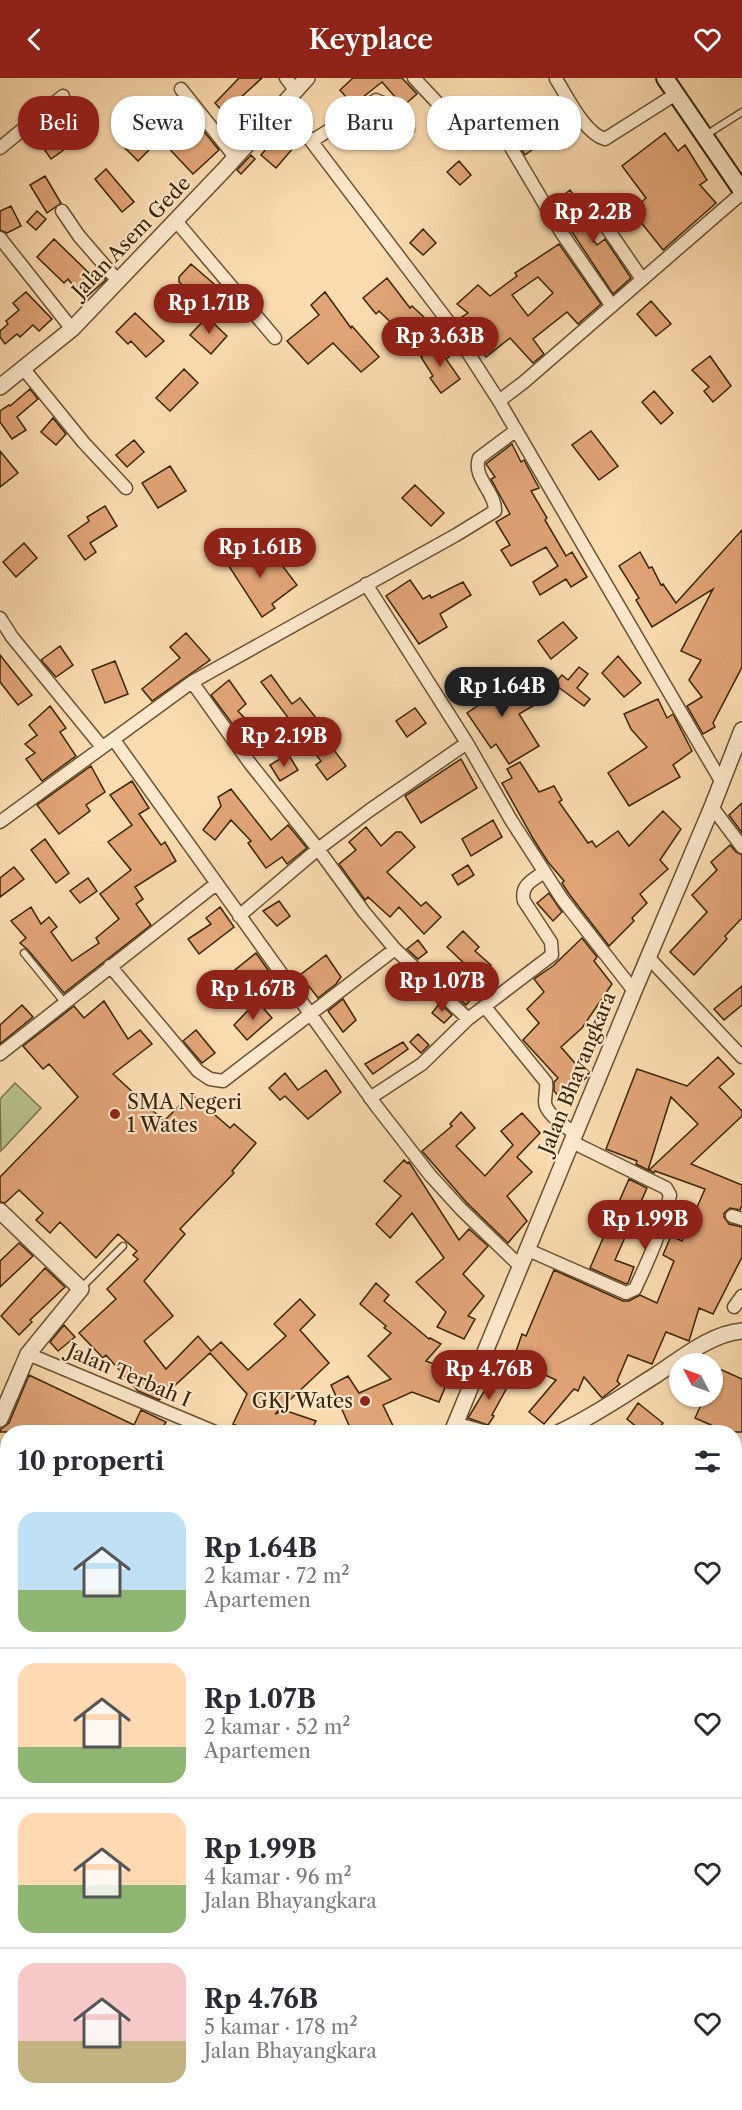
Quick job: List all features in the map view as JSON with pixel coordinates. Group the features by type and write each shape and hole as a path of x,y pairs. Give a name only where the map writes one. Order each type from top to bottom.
{"main road":[{"path":"664,78 742,192"}],"street":[{"path":"286,78 296,91"},
{"name":"Jalan Asem Gede","path":"291,96 307,78"},
{"path":"414,78 462,129 486,124 495,128 509,144 561,232 612,306"},
{"path":"556,79 588,127 598,137 606,139 676,94"},
{"path":"181,89 235,157"},
{"path":"0,148 18,133"},
{"path":"313,142 447,320 499,401 721,781"},
{"name":"Jalan Asem Gede","path":"0,387 72,329 241,150"},
{"path":"499,401 525,382 742,192"},
{"path":"62,211 79,236 118,281"},
{"path":"596,212 642,279"},
{"path":"176,221 275,338"},
{"path":"0,238 72,329"},
{"path":"23,368 84,442 126,488"},
{"path":"0,822 192,682 495,511 495,505 479,474 477,465 479,458 515,431"},
{"path":"366,584 467,743 544,872 562,899 634,991"},
{"path":"0,618 12,637 102,747"},
{"path":"192,682 249,762 318,849 364,912 395,949 468,1019"},
{"name":"Jalan Bhayangkara","path":"456,1425 742,730"},
{"path":"114,740 370,1098 453,1200 521,1267"},
{"path":"239,916 318,849 467,743"},
{"path":"712,807 742,847"},
{"path":"370,1098 422,1064 468,1019 552,955 551,942 524,901 522,894 528,883 544,872"},
{"path":"0,1054 216,884"},
{"path":"110,966 198,1071 205,1077 223,1081 395,949"},
{"path":"648,957 742,1057"},
{"path":"485,1007 546,1082 545,1101 550,1112 574,1138 666,1188 670,1195 667,1211 649,1258 635,1289 626,1293 528,1250"},
{"path":"0,1211 81,1289 28,1354 0,1419"},
{"path":"734,1307 742,1296"},
{"path":"574,1425 599,1412 698,1347 717,1338 742,1331"},
{"name":"Jalan Terbah I","path":"28,1354 198,1425"}],"lane":[{"path":"705,136 742,112"},
{"path":"24,953 64,1002"},
{"path":"81,1289 123,1246"}],"green space":[{"path":"15,1083 41,1108 1,1151 0,1099"}],"building":[{"path":"239,78 262,78 242,96 222,96"},
{"path":"353,78 402,78 417,94 394,96 382,82 364,96 345,96 340,90"},
{"path":"205,133 219,150 193,174 170,150 205,150"},
{"path":"665,133 678,151 685,145 707,180 700,185 716,203 663,250 632,211 646,198 622,166"},
{"path":"45,150 64,150 51,159"},
{"path":"127,150 149,150 138,161"},
{"path":"265,150 291,150 276,168 261,155"},
{"path":"522,150 532,150 525,155"},
{"path":"251,155 255,159 241,174 237,170"},
{"path":"459,161 471,175 460,185 447,172"},
{"path":"106,169 134,202 122,212 95,179"},
{"path":"45,176 61,203 47,213 30,185"},
{"path":"570,190 586,213 578,219 597,245 605,239 631,278 613,294 553,203"},
{"path":"11,206 21,226 7,233 0,230 0,211"},
{"path":"37,211 46,219 36,230 27,222"},
{"path":"423,229 436,243 423,255 410,243"},
{"path":"54,239 89,273 96,268 106,280 84,299 68,279 64,283 37,257"},
{"path":"559,244 601,304 578,324 567,312 533,339 544,354 533,363 510,338 486,357 472,341 475,339 459,319 468,313 457,304 478,285 490,296 517,276 515,273","holes":["538,277 553,293 528,316 512,295"]},
{"path":"191,264 221,290 207,307 179,282 179,277"},
{"path":"387,278 410,308 412,306 426,319 407,338 379,311 376,314 363,298"},
{"path":"26,292 52,319 39,331 33,325 20,337 17,334 5,344 0,337 0,331 8,324 6,321 19,310 13,303"},
{"path":"325,292 351,328 352,326 379,357 361,372 333,343 308,364 287,341 319,315 311,305"},
{"path":"651,301 671,324 656,336 637,314"},
{"path":"135,313 164,341 146,357 131,341 128,344 116,332"},
{"path":"207,317 227,336 211,354 190,335"},
{"path":"442,342 449,357 446,359 460,379 441,393 430,378 433,376 421,357"},
{"path":"710,356 731,386 713,402 704,391 709,387 692,370"},
{"path":"184,369 198,383 170,411 156,398"},
{"path":"30,389 38,399 17,417 26,430 12,439 0,422 0,411 10,406"},
{"path":"654,391 673,413 661,424 642,402"},
{"path":"53,418 66,434 56,445 41,432"},
{"path":"591,431 618,466 599,480 572,445"},
{"path":"134,440 144,452 127,467 116,455"},
{"path":"512,444 521,462 524,460 539,488 531,491 547,518 545,520 566,556 572,552 587,577 571,587 566,579 540,595 533,582 558,566 546,547 511,566 501,550 510,545 496,522 510,514 491,479 495,477 486,464"},
{"path":"0,451 18,473 0,487"},
{"path":"170,466 186,491 158,508 142,483"},
{"path":"415,485 444,513 431,526 402,498"},
{"path":"105,506 117,526 90,543 96,552 85,560 68,536 89,521 87,517"},
{"path":"742,530 742,667 713,723 715,727 703,734 687,706 702,697 689,680 701,660 681,651 713,589 652,627 636,600 639,598 619,566 640,552 649,568 652,567 661,585 663,584 676,603"},
{"path":"24,543 37,558 16,577 3,562"},
{"path":"242,544 260,568 275,556 297,585 272,604 275,608 262,617 223,557"},
{"path":"410,580 423,599 430,595 431,598 463,582 471,595 440,614 447,627 419,644 386,596"},
{"path":"563,622 577,638 551,659 538,641"},
{"path":"186,633 210,660 152,701 142,689 180,658 170,647"},
{"path":"60,646 73,665 56,677 41,660"},
{"path":"0,655 32,695 18,705 0,682"},
{"path":"618,656 641,683 624,697 602,673"},
{"path":"115,661 128,694 105,703 92,670"},
{"path":"579,667 588,674 577,688 590,699 584,706 554,684 562,675 568,680"},
{"path":"484,672 506,704 539,686 543,695 543,700 519,714 539,746 509,764 496,744 491,748 467,713 477,706 462,687"},
{"path":"271,675 292,704 300,698 321,724 325,721 332,731 324,737 346,766 327,780 316,765 321,761 261,682"},
{"path":"229,680 246,704 238,711 254,728 259,724 270,737 254,749 211,695"},
{"path":"658,699 667,718 673,714 692,751 673,765 680,777 629,806 608,773 647,747 631,729 624,714"},
{"path":"50,706 66,728 60,732 76,756 42,781 26,759 35,753 25,744 37,735 29,725"},
{"path":"415,708 426,723 407,737 396,721"},
{"path":"288,754 298,770 280,781 270,765"},
{"path":"461,759 477,788 421,823 405,796"},
{"path":"520,762 539,792 554,786 562,800 559,802 588,843 592,841 596,847 618,831 629,846 663,811 681,829 660,860 668,869 640,894 647,903 632,918 634,921 609,946 569,894 562,883 564,881 534,840 502,783 512,778 507,769"},
{"path":"91,766 105,792 86,805 90,811 59,834 37,805"},
{"path":"132,781 149,808 139,814 161,845 165,842 176,861 135,887 143,899 136,904 151,925 64,993 20,943 26,938 11,921 31,907 41,924 49,917 57,927 51,932 72,961 99,943 96,938 119,919 100,894 131,870 108,842 132,825 110,795"},
{"path":"231,789 271,840 288,825 307,848 287,864 282,857 266,868 248,843 251,841 231,820 215,840 203,830 221,806 218,797"},
{"path":"742,803 742,833 729,815"},
{"path":"493,820 502,837 471,856 462,839"},
{"path":"366,827 381,846 396,832 401,832 415,847 387,872 421,906 426,902 441,917 424,934 399,907 390,917 368,897 365,900 339,864 356,850 349,842"},
{"path":"45,839 69,873 56,883 31,850"},
{"path":"730,845 742,855 742,918 725,936 727,939 694,975 670,952 707,912 692,895 717,870 711,862"},
{"path":"468,865 474,875 458,885 452,875"},
{"path":"14,867 24,879 0,897 0,878"},
{"path":"88,878 97,891 80,903 70,891"},
{"path":"549,893 562,912 553,921 537,903"},
{"path":"279,901 290,916 277,926 263,911"},
{"path":"220,907 234,927 199,954 188,939 211,924 206,918"},
{"path":"463,931 479,947 475,951 491,965 469,990 475,995 466,1005 448,988 468,967 447,947"},
{"path":"582,938 597,957 594,961 612,984 582,1028 561,1047 587,1077 562,1100 554,1091 554,1082 558,1078 523,1040 539,1023 527,1009 544,992 534,979 553,966"},
{"path":"418,940 427,952 418,959 407,949"},
{"path":"256,953 276,981 254,998 235,970"},
{"path":"326,955 341,977 318,998 300,975"},
{"path":"742,986 742,1005 724,1020 714,1009"},
{"path":"343,999 356,1020 343,1032 328,1011"},
{"name":"SMA Negeri 1 Wates","path":"104,1001 128,1039 140,1030 152,1044 113,1074 164,1121 191,1094 230,1128 234,1124 256,1143 232,1171 234,1173 180,1229 185,1234 144,1281 173,1316 144,1341 166,1369 198,1336 211,1351 221,1342 248,1370 286,1336 274,1324 300,1299 315,1315 300,1330 329,1363 275,1414 284,1410 316,1421 314,1425 233,1424 247,1394 210,1353 159,1400 138,1391 106,1355 103,1358 79,1333 116,1299 107,1289 138,1259 133,1255 137,1251 118,1234 96,1258 60,1222 50,1233 36,1220 43,1213 19,1190 5,1203 0,1202 0,1177 78,1097 49,1064 43,1069 23,1046 74,1006 84,1018"},
{"path":"257,1001 272,1018 247,1040 234,1025"},
{"path":"440,1003 452,1015 444,1023 432,1013"},
{"path":"22,1005 33,1017 0,1044 0,1025"},
{"path":"196,1030 215,1053 202,1063 183,1041"},
{"path":"418,1034 429,1045 421,1053 410,1042"},
{"path":"403,1042 408,1049 373,1074 365,1064"},
{"path":"718,1057 734,1074 719,1087 742,1111 742,1116 691,1164 742,1185 740,1210 730,1208 724,1213 724,1217 729,1224 742,1227 742,1257 713,1314 699,1308 689,1341 666,1332 652,1364 628,1355 617,1381 620,1384 602,1398 584,1377 578,1391 574,1389 544,1424 529,1412 556,1380 513,1360 522,1334 526,1336 554,1270 623,1301 629,1301 640,1295 657,1303 674,1261 663,1255 671,1236 682,1241 705,1189 649,1170 698,1124 671,1097 648,1170 636,1164 637,1161 606,1149 637,1069 687,1086"},
{"path":"326,1070 341,1092 308,1119 285,1096 280,1100 269,1088 285,1073 298,1090"},
{"path":"461,1112 475,1128 456,1146 485,1176 513,1145 501,1131 522,1113 540,1133 517,1157 532,1172 507,1196 527,1221 508,1243 467,1203 422,1151 452,1126 450,1124"},
{"path":"404,1160 409,1162 459,1240 469,1229 488,1246 463,1274 484,1296 468,1316 475,1319 464,1339 437,1327 446,1312 416,1282 444,1258 412,1213 390,1238 376,1224 401,1196 384,1181"},
{"path":"629,1179 647,1188 615,1260 634,1267 626,1284 590,1268"},
{"path":"19,1243 33,1256 0,1287 0,1261"},
{"path":"45,1268 65,1287 30,1320 32,1322 19,1335 1,1316"},
{"path":"376,1283 389,1295 384,1301 429,1339 441,1344 426,1361 452,1371 439,1402 412,1392 383,1405 393,1425 349,1425 331,1385 348,1376 359,1393 391,1379 368,1356 391,1333 360,1304"},
{"path":"64,1325 75,1337 58,1351 50,1342"},
{"path":"723,1370 742,1379 742,1425 711,1425 695,1418 700,1407 723,1407"},
{"path":"29,1375 134,1425 6,1425"},
{"path":"494,1375 509,1384 488,1425 468,1418"},
{"path":"638,1403 663,1423 661,1425 634,1425 627,1419"},
{"path":"141,1410 166,1422 164,1425 134,1425"}],"place":[{"name":"SMA Negeri 1 Wates","path":"115,1114"},
{"name":"GKJ Wates","path":"365,1401"}]}
